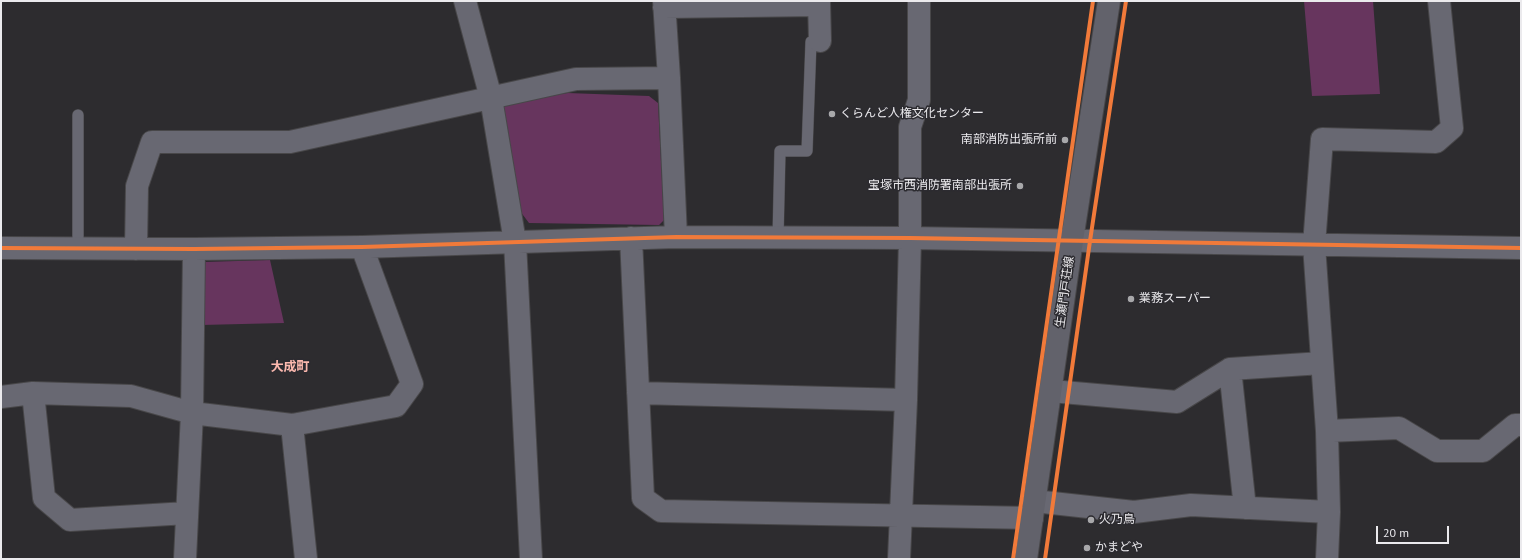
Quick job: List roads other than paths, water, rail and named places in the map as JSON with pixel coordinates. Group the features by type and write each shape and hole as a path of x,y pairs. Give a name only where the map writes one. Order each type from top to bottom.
{"main road":[{"name":"生瀬門戸荘線","path":"1026,559 1072,240 1109,1"}],"street":[{"path":"465,1 490,98 515,242 531,559"},
{"path":"900,559 910,238 910,127 919,100 919,1"},
{"path":"1327,559 1329,512 1327,431 1314,245 1322,139 1436,142 1452,128 1439,1"},
{"path":"676,237 664,4 819,3 820,41"},
{"path":"136,249 137,186 152,142 290,142 576,79 669,78"},
{"path":"1,248 194,249 362,247 676,237 1072,240 1521,248"},
{"path":"631,238 643,498 661,511 901,516 1033,509 1134,512 1191,505 1329,512"},
{"path":"1,397 34,393 131,396 192,413 292,425 396,406 412,384 362,247"},
{"path":"185,559 192,413 194,249"},
{"path":"1051,391 1177,402 1230,369 1322,362"},
{"path":"1230,369 1245,508"},
{"path":"34,393 44,498 70,520 187,513"},
{"path":"638,393 906,400"},
{"path":"292,425 306,559"},
{"path":"1327,431 1399,428 1436,451 1483,451 1515,425 1521,425"}],"lane":[{"path":"778,238 780,151 807,151 811,42 820,41"},
{"path":"78,115 78,248"}],"place":[{"name":"くらんど人権文化センター","path":"832,114"},
{"name":"南部消防出張所前","path":"1065,140"},
{"name":"宝塚市西消防署南部出張所","path":"1020,186"},
{"name":"業務スーパー","path":"1131,299"},
{"name":"火乃鳥","path":"1091,520"},
{"name":"かまどや","path":"1087,548"}],"district":[{"name":"大成町","path":"290,367"}]}
